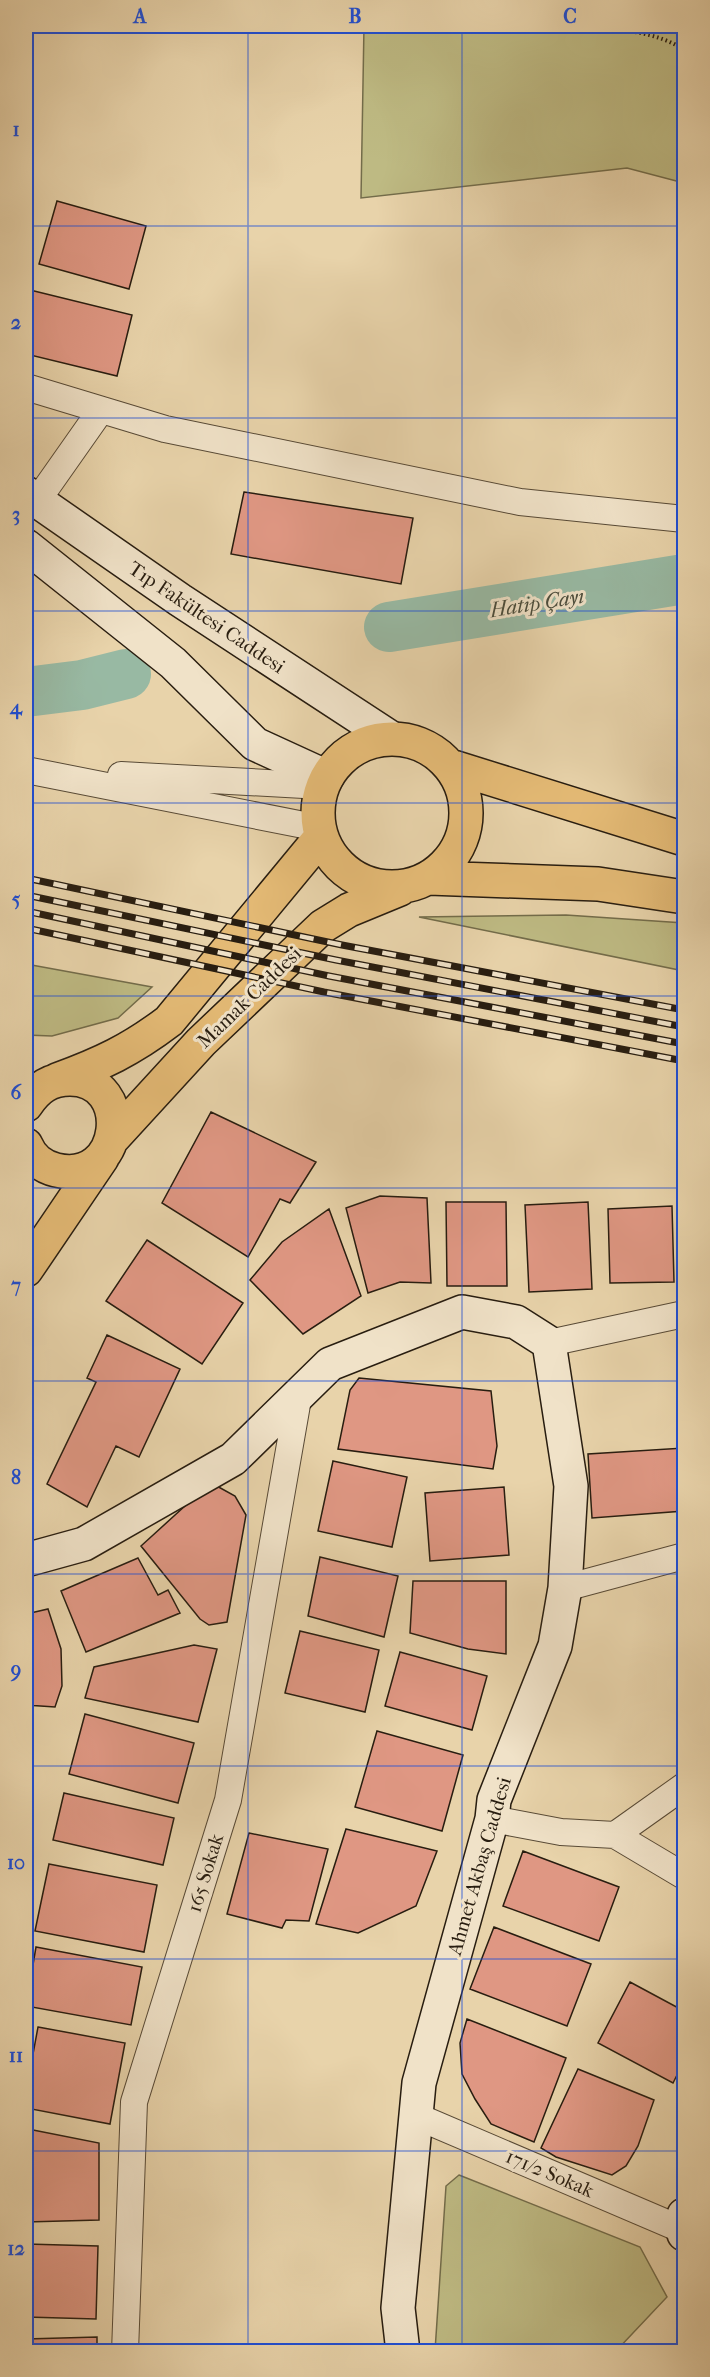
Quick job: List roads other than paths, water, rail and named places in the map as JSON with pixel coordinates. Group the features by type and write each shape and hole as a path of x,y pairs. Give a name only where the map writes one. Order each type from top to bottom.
{"main road":[{"path":"391,738 413,741 434,751 450,766 461,784 466,804 466,825 459,846 447,863 418,882 384,887 361,881 344,870 329,853 320,832 317,811 324,782 333,766 349,751 369,742 391,738"},
{"path":"450,766 684,839"},
{"name":"Mamak Caddesi","path":"37,1089 106,1062 145,1040 169,1021 320,832"},
{"name":"Mamak Caddesi","path":"109,1146 201,1042 323,926 349,910 418,882 598,884 684,897"},
{"path":"26,1270 109,1146 115,1122 111,1106 102,1093 89,1083 73,1079 37,1089"},
{"path":"26,1151 37,1161 50,1168 65,1172 80,1170 94,1164 109,1146"}],"street":[{"path":"26,387 165,429 520,502 684,519"},
{"path":"31,497 101,410"},
{"name":"Tıp Fakültesi Caddesi","path":"31,497 180,600 391,738"},
{"path":"26,546 173,663 255,744 324,782"},
{"path":"26,770 324,782"},
{"path":"26,770 320,832"},
{"path":"26,1560 84,1544 233,1459 330,1364 462,1312 516,1322 549,1343 684,1314"},
{"name":"Ahmet Akbaş Caddesi","path":"403,2352 399,2307 419,2083 492,1819 494,1800 555,1646 566,1588 571,1486 549,1343"},
{"name":"165 Sokak","path":"125,2352 134,2102 228,1800 300,1393"},
{"path":"566,1588 684,1556"},
{"path":"615,1835 684,1786"},
{"path":"492,1819 561,1832 615,1835 684,1876"},
{"name":"171/2 Sokak","path":"416,2116 684,2226"}],"waterway":[{"name":"Hatip Çayı","path":"389,627 684,579"},
{"name":"Hatip Çayı","path":"26,692 82,685 126,674"}],"railway":[{"path":"26,878 342,945 684,1010"},
{"path":"26,895 336,960 684,1027"},
{"path":"26,911 329,976 684,1044"},
{"path":"26,928 324,992 684,1061"}]}
